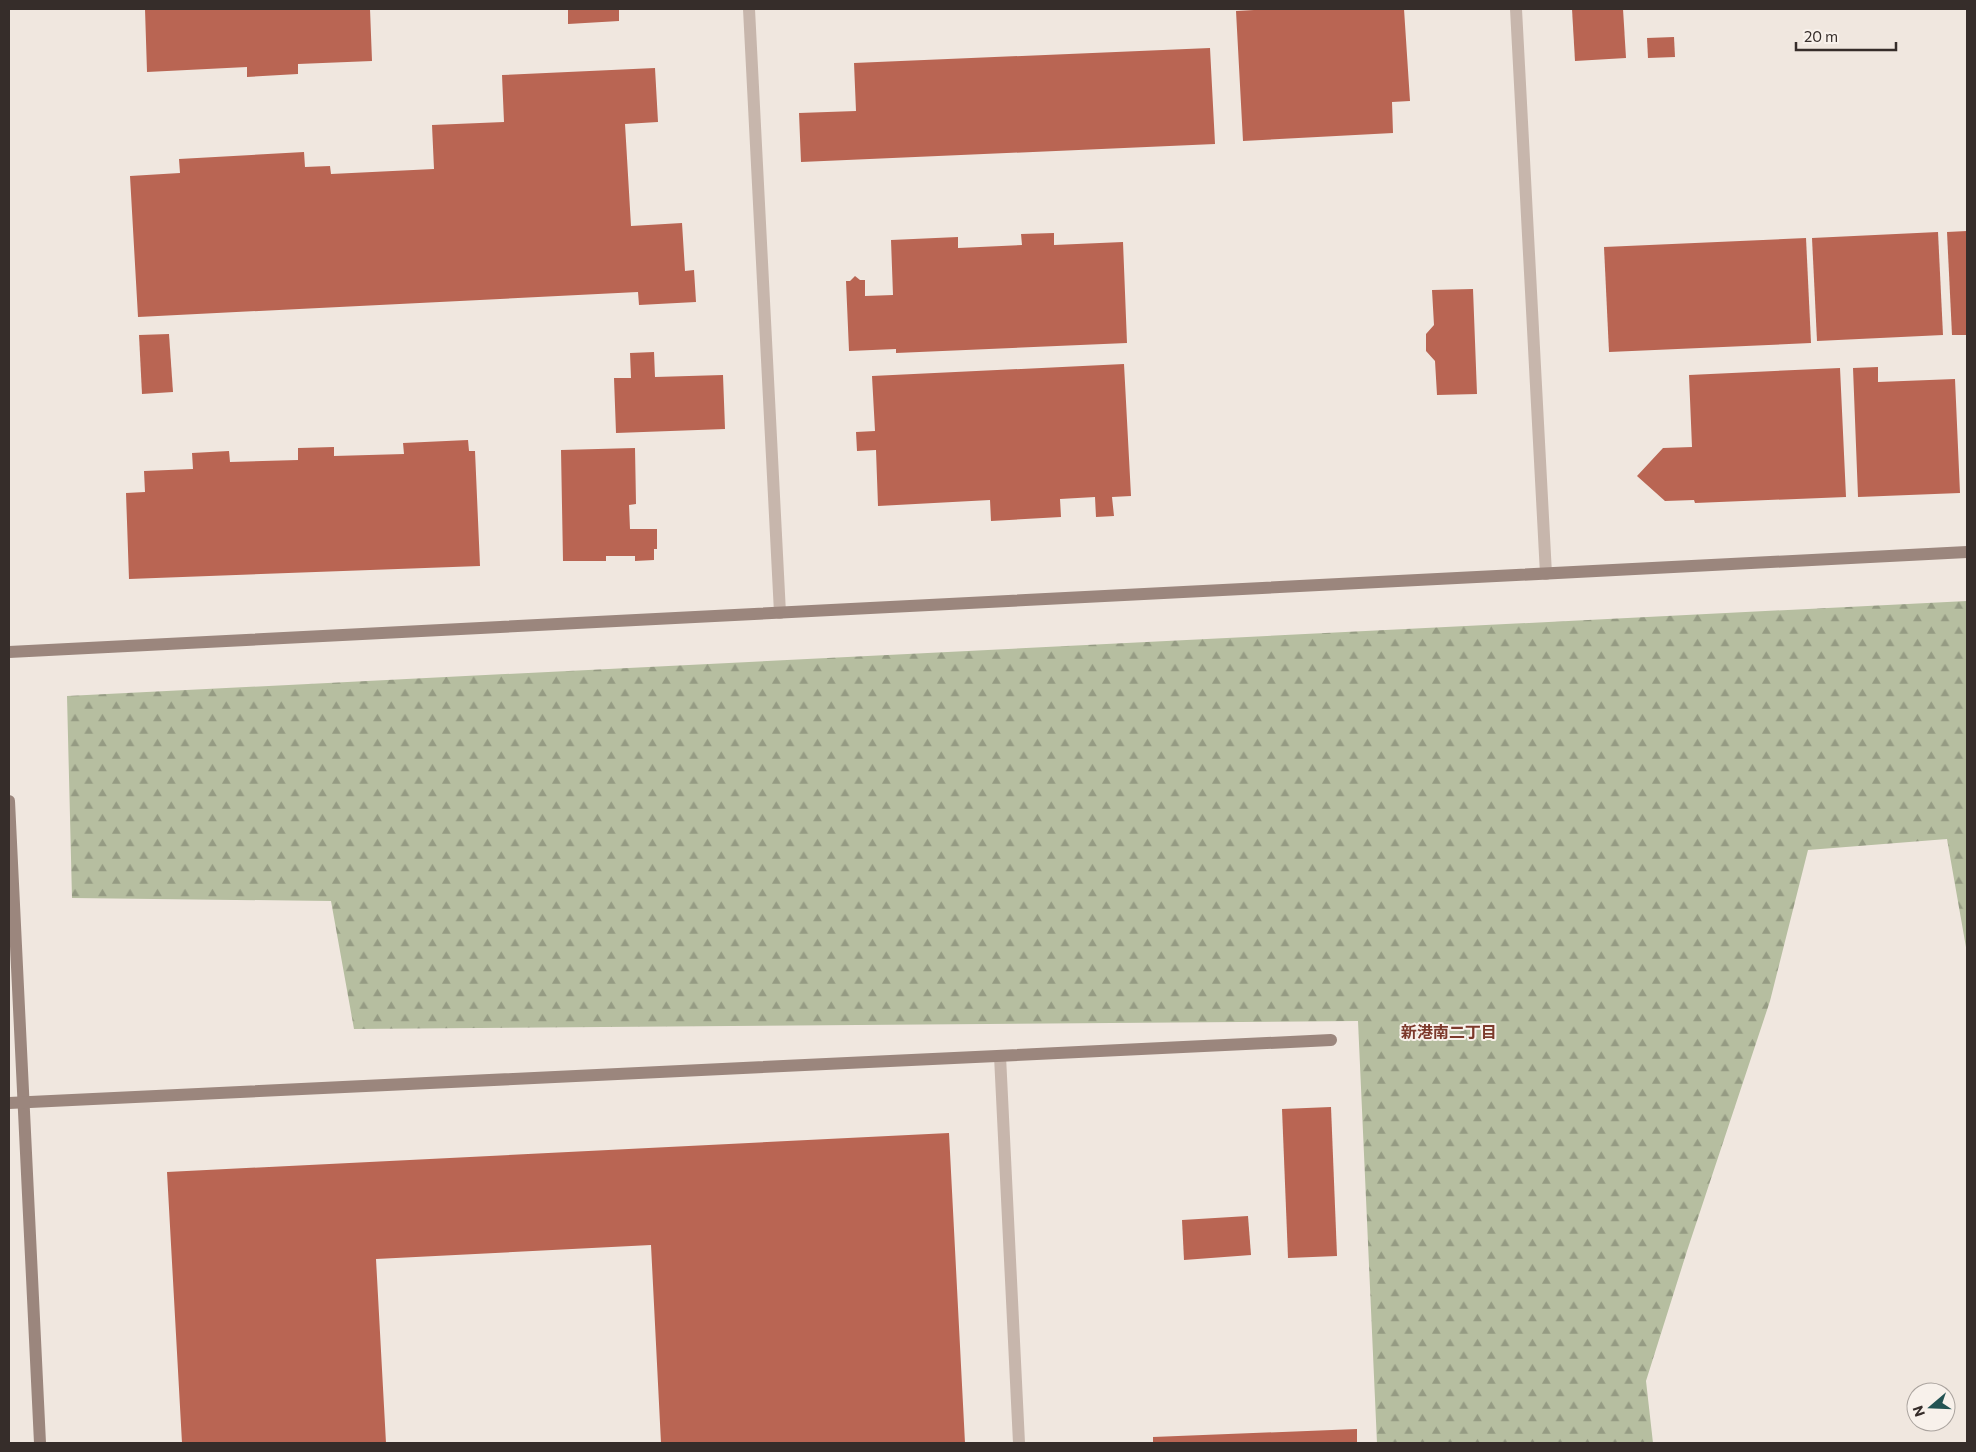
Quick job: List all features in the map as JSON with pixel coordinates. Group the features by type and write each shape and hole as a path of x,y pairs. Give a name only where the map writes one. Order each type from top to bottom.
{"street":[{"path":"749,9 780,613"},
{"path":"1516,9 1546,574"},
{"path":"9,652 1967,552"},
{"path":"9,801 40,1443"},
{"path":"9,1103 1331,1040"},
{"path":"1000,1056 1019,1443"}],"green space":[{"path":"1967,601 1967,953 1947,839 1808,850 1770,1001 1646,1381 1653,1443 1377,1443 1358,1021 354,1029 331,901 72,898 67,696"}],"building":[{"path":"145,9 370,9 372,61 298,64 298,74 247,77 247,67 147,72"},
{"path":"568,9 619,9 619,21 568,24"},
{"path":"1274,9 1404,9 1410,101 1392,102 1393,133 1243,141 1236,11"},
{"path":"1572,9 1623,9 1626,58 1575,61"},
{"path":"1674,37 1675,57 1648,58 1647,38"},
{"path":"1210,48 1215,144 801,162 799,113 856,111 854,63"},
{"path":"655,68 658,122 625,124 631,226 682,223 685,271 694,270 696,302 639,305 638,292 138,317 130,176 180,173 179,159 304,152 305,167 330,166 331,174 434,169 432,125 504,122 502,75"},
{"path":"1967,231 1967,335 1952,335 1947,232"},
{"path":"1938,232 1943,335 1817,341 1812,238"},
{"path":"1054,233 1054,245 1123,242 1127,343 896,353 896,349 849,351 846,281 850,281 855,276 860,280 865,280 865,296 893,295 891,240 958,237 958,248 1022,245 1021,234"},
{"path":"1806,238 1811,343 1609,352 1604,247"},
{"path":"1473,289 1477,394 1437,395 1435,361 1426,351 1426,334 1434,325 1432,290"},
{"path":"169,334 173,392 142,394 139,335"},
{"path":"654,352 655,377 723,375 725,429 616,433 614,378 631,378 630,353"},
{"path":"1124,364 1131,496 1112,497 1114,516 1096,517 1095,497 1060,499 1061,517 991,521 990,500 878,506 876,450 857,451 856,432 875,431 872,376"},
{"path":"1878,367 1878,382 1955,379 1960,493 1858,497 1853,368"},
{"path":"1840,368 1846,497 1695,503 1694,500 1665,501 1637,476 1663,448 1692,447 1689,375"},
{"path":"468,440 469,451 475,451 480,566 129,579 126,493 145,492 144,471 193,469 192,453 229,451 230,462 298,460 298,448 334,447 334,456 404,454 403,443"},
{"path":"635,448 636,504 629,505 630,529 657,529 657,549 654,549 654,560 635,561 635,556 606,556 606,561 563,561 561,450"},
{"path":"1331,1107 1337,1256 1288,1258 1282,1109"},
{"path":"949,1133 965,1443 661,1443 651,1245 376,1259 386,1443 182,1443 167,1172"},
{"path":"1248,1216 1251,1255 1184,1260 1182,1220"},
{"path":"1357,1429 1357,1443 1153,1443 1153,1437"}],"district":[{"name":"新港南二丁目","path":"1449,1031"}]}
